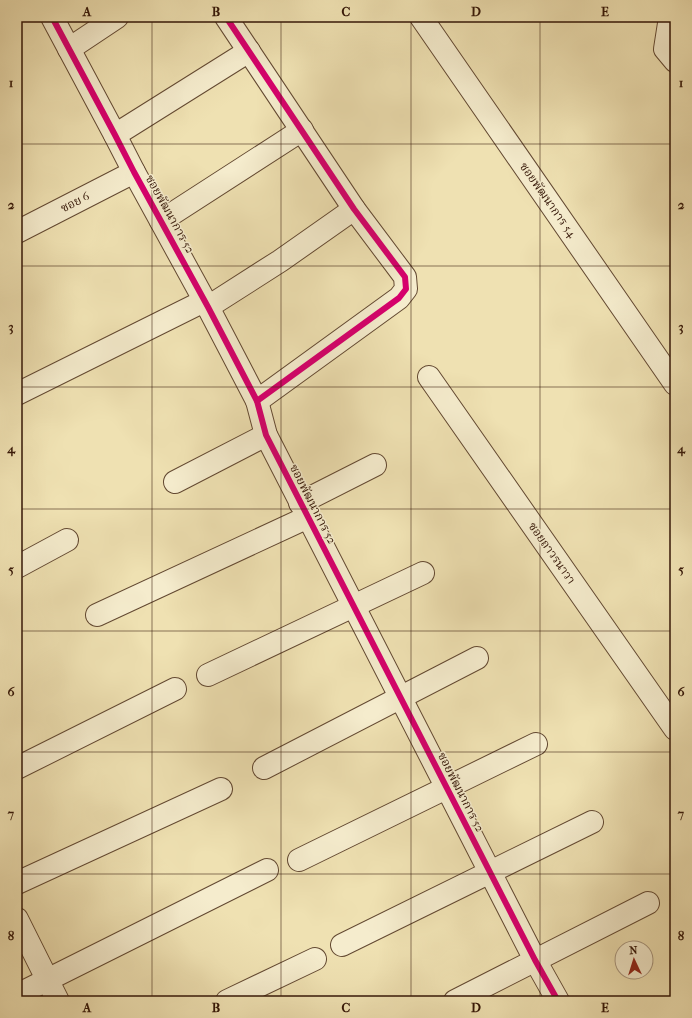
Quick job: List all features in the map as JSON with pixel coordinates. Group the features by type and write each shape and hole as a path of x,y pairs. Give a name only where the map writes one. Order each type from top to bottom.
{"street":[{"name":"ซอยพัฒนาการ 52","path":"52,17 257,401 266,435 446,788 535,960 558,1001"},
{"path":"69,49 117,17"},
{"path":"226,17 354,209 405,277 406,289 399,298 257,401"},
{"name":"ซอยพัฒนาการ 54","path":"421,17 675,384"},
{"path":"670,17 665,49 675,61"},
{"path":"115,135 249,51"},
{"path":"161,220 302,130"},
{"name":"ซอย 6","path":"17,232 134,172"},
{"path":"17,394 206,304 280,261 354,209"},
{"name":"ซอยถาวรนาวา","path":"430,377 675,729"},
{"path":"175,482 266,435"},
{"path":"97,615 304,510 376,465"},
{"path":"17,566 67,540"},
{"path":"208,676 423,572"},
{"path":"264,768 477,658"},
{"path":"17,768 175,688"},
{"path":"299,860 536,744"},
{"path":"17,883 221,789"},
{"path":"342,945 592,822"},
{"path":"17,995 267,870"},
{"path":"455,1001 648,903"},
{"path":"17,919 58,1001"},
{"path":"227,1001 315,959"}],"cycle path":[{"path":"52,17 257,401 266,435 535,960 558,1001"},
{"path":"226,17 354,209 405,277 406,289 399,298 257,401"}]}
